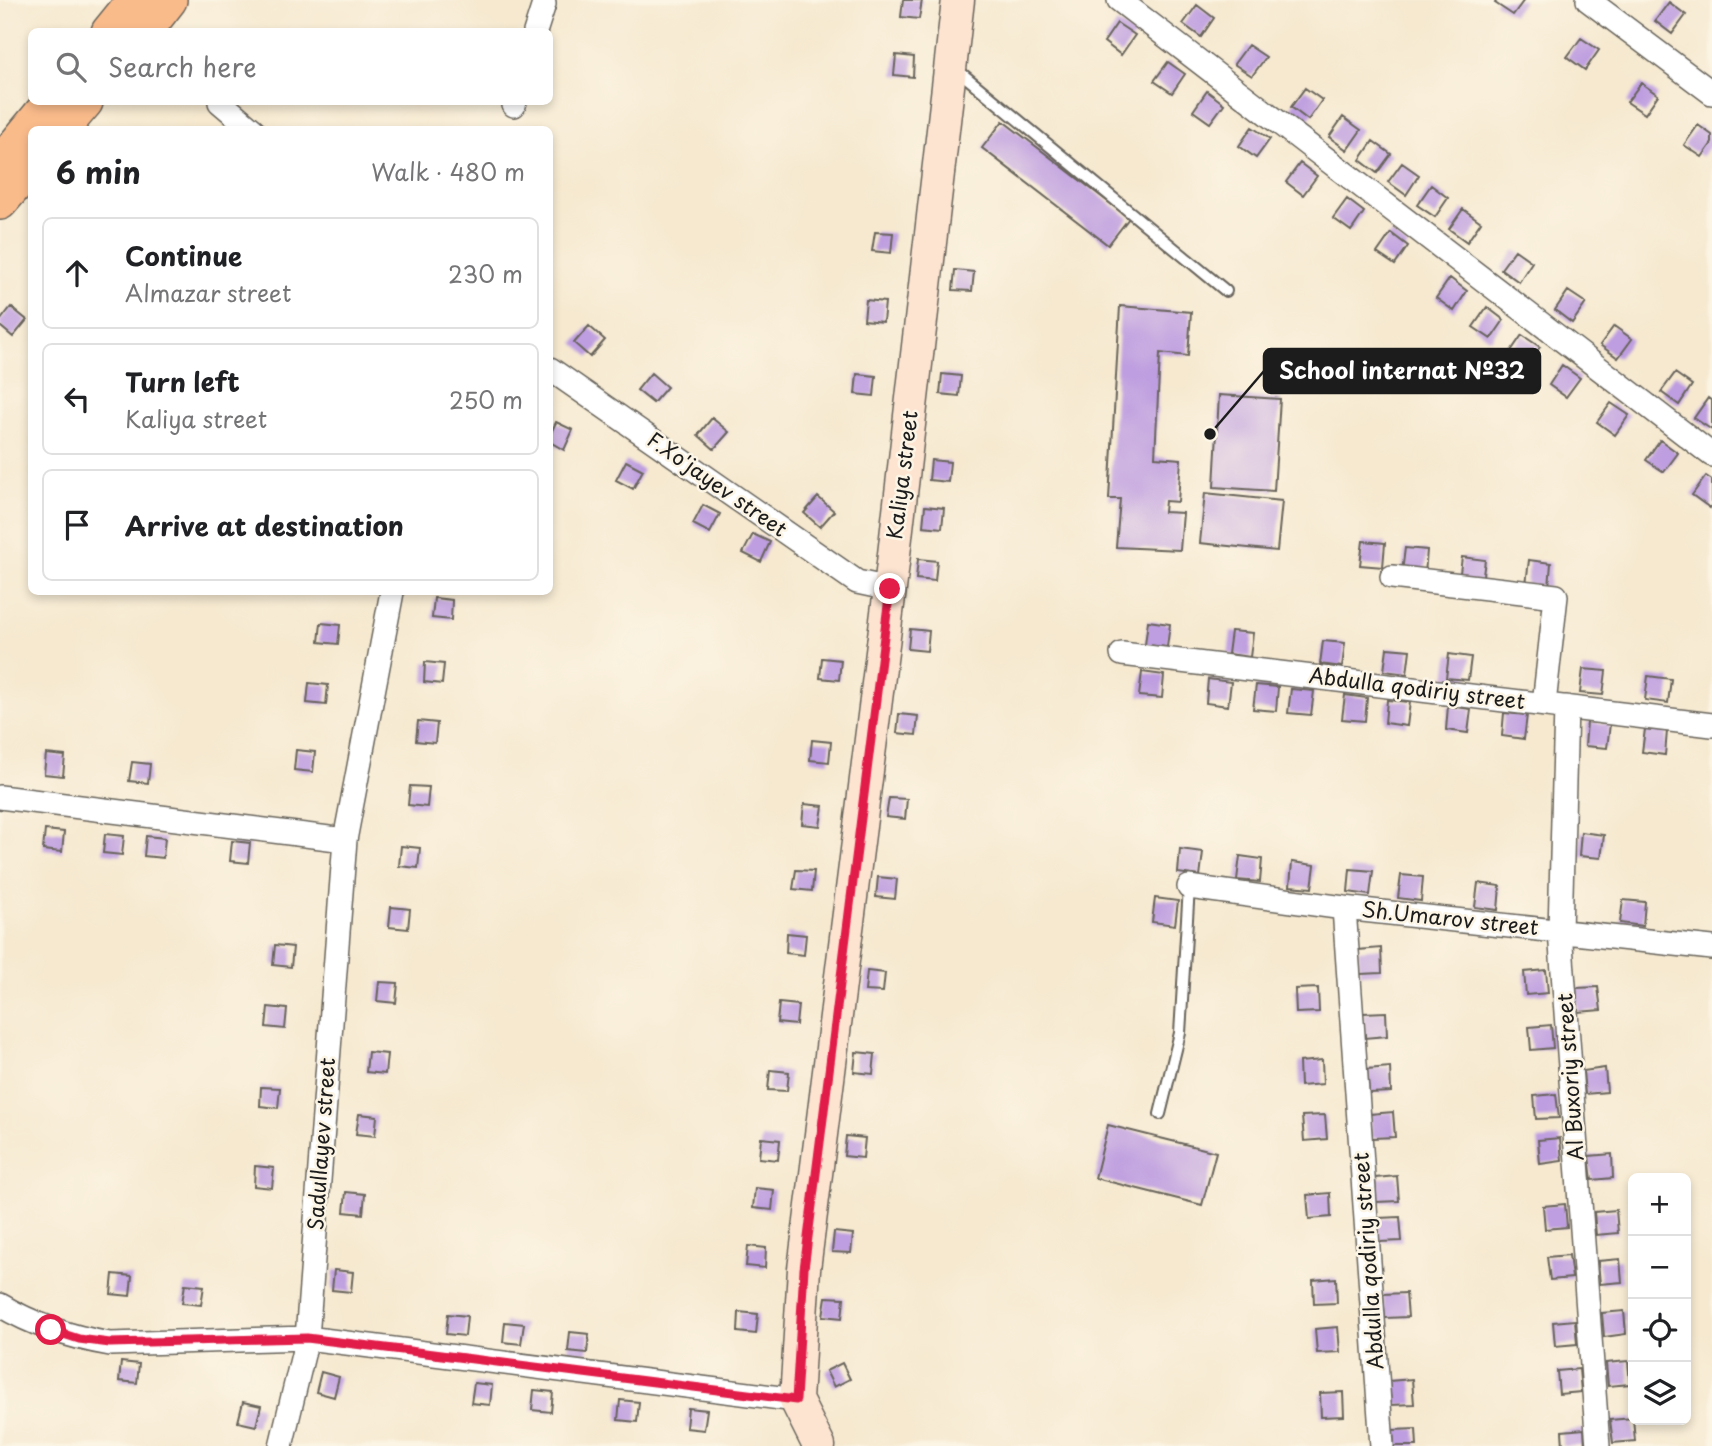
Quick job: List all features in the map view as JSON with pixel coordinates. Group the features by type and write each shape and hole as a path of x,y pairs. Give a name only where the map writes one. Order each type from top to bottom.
{"main road":[{"path":"112,28 135,0"},
{"path":"147,28 169,0"},
{"name":"Kaliya street","path":"818,1446 796,1400 804,1269 890,589 958,0"},
{"path":"31,126 49,105"},
{"path":"64,126 82,105"},
{"path":"0,164 28,130"},
{"path":"0,202 28,170"}],"street":[{"path":"537,28 543,0"},
{"path":"1119,0 1712,455"},
{"path":"1588,0 1712,93"},
{"path":"224,105 248,126"},
{"name":"F.Хo'jayev street","path":"553,371 857,582 890,589"},
{"name":"Al Buxoriy street","path":"1392,577 1556,596 1555,706 1560,932 1598,1446"},
{"name":"Sadullayev street","path":"281,1446 307,1338 345,839 391,595"},
{"name":"Abdulla qodiriy street","path":"1122,654 1712,725"},
{"path":"0,797 345,839"},
{"name":"Sh.Umarov street","path":"1189,887 1344,908 1712,948"},
{"name":"Abdulla qodiriy street","path":"1344,908 1382,1446"},
{"path":"0,1305 25,1320 51,1330 79,1339 110,1343 307,1338 796,1400"}],"lane":[{"path":"950,64 1226,290"},
{"path":"1160,1114 1180,1033 1189,887"}],"building":[{"path":"903,0 922,0 919,19 901,17"},
{"path":"1497,0 1524,0 1513,15 1495,3"},
{"path":"1669,2 1686,15 1672,34 1655,21"},
{"path":"1197,5 1214,18 1201,37 1183,24"},
{"path":"1117,23 1135,35 1121,55 1104,42"},
{"path":"1581,38 1599,50 1585,70 1567,57"},
{"path":"1248,45 1266,57 1252,76 1234,64"},
{"path":"896,55 914,57 913,77 894,75"},
{"path":"1168,62 1185,74 1172,93 1154,81"},
{"path":"1641,83 1658,95 1645,114 1627,102"},
{"path":"1305,88 1322,100 1308,120 1291,107"},
{"path":"1207,91 1224,104 1210,123 1193,111"},
{"path":"1343,117 1361,130 1347,150 1329,137"},
{"path":"1003,121 1129,218 1108,245 982,148"},
{"path":"1698,125 1712,135 1712,143 1702,157 1684,145"},
{"path":"1252,127 1270,139 1256,158 1239,146"},
{"path":"1373,141 1391,154 1377,173 1360,160"},
{"path":"1300,163 1317,176 1303,195 1286,182"},
{"path":"1402,163 1419,175 1406,195 1388,182"},
{"path":"1431,185 1448,198 1435,217 1417,205"},
{"path":"1347,199 1364,212 1351,231 1333,218"},
{"path":"1463,209 1481,222 1467,242 1449,229"},
{"path":"875,232 893,233 891,253 872,251"},
{"path":"1391,233 1408,246 1395,265 1377,253"},
{"path":"1515,250 1532,262 1519,282 1501,269"},
{"path":"955,270 974,272 972,291 953,290"},
{"path":"1450,278 1467,291 1454,311 1436,298"},
{"path":"1568,291 1586,303 1572,323 1555,310"},
{"path":"866,300 885,302 883,322 864,320"},
{"path":"1120,306 1191,312 1188,356 1160,353 1155,457 1181,459 1178,502 1165,501 1164,512 1183,513 1180,550 1116,547 1120,499 1109,499"},
{"path":"11,307 27,320 13,337 0,326 0,321"},
{"path":"1487,307 1504,320 1491,339 1473,327"},
{"path":"589,326 605,340 590,357 574,343"},
{"path":"1614,326 1632,339 1618,358 1600,345"},
{"path":"1522,335 1540,347 1526,366 1509,354"},
{"path":"1562,365 1580,378 1566,397 1549,385"},
{"path":"651,373 667,387 653,403 637,390"},
{"path":"1675,373 1692,385 1679,405 1661,392"},
{"path":"857,374 876,376 874,396 855,394"},
{"path":"942,374 961,376 959,396 940,394"},
{"path":"1219,395 1280,399 1274,491 1214,487"},
{"path":"1708,398 1712,401 1712,430 1694,418"},
{"path":"1611,403 1629,415 1615,435 1597,422"},
{"path":"712,418 729,432 714,449 698,435"},
{"path":"556,422 573,430 564,450 553,444"},
{"path":"1660,440 1678,453 1664,472 1646,460"},
{"path":"931,460 950,462 948,482 929,480"},
{"path":"626,461 643,470 633,489 616,480"},
{"path":"1706,476 1712,480 1710,508 1692,495"},
{"path":"1205,493 1282,501 1277,551 1200,543"},
{"path":"818,497 834,511 820,527 804,513"},
{"path":"703,505 720,514 710,533 693,524"},
{"path":"925,506 944,508 942,528 923,526"},
{"path":"753,534 770,542 761,562 743,553"},
{"path":"1363,541 1385,543 1383,567 1360,565"},
{"path":"1405,548 1427,550 1425,574 1402,572"},
{"path":"1462,557 1485,560 1482,583 1459,581"},
{"path":"918,559 937,561 935,581 916,579"},
{"path":"1529,560 1551,563 1549,587 1526,584"},
{"path":"434,598 452,600 451,620 432,618"},
{"path":"1148,621 1170,624 1167,647 1145,645"},
{"path":"321,623 340,625 338,644 319,642"},
{"path":"910,629 929,631 927,651 908,649"},
{"path":"1231,631 1253,633 1250,657 1228,654"},
{"path":"1323,641 1345,643 1342,667 1320,664"},
{"path":"1387,648 1410,650 1407,674 1384,671"},
{"path":"1449,654 1471,657 1468,680 1446,678"},
{"path":"822,658 841,660 839,680 820,678"},
{"path":"425,662 444,664 442,684 424,682"},
{"path":"1583,669 1606,671 1603,695 1580,693"},
{"path":"1142,672 1164,675 1162,698 1139,696"},
{"path":"1648,676 1671,679 1668,703 1645,700"},
{"path":"1208,679 1231,682 1228,706 1206,703"},
{"path":"309,683 328,685 326,705 307,703"},
{"path":"1256,685 1278,687 1276,711 1253,709"},
{"path":"1291,689 1314,691 1311,715 1288,713"},
{"path":"1345,695 1367,698 1365,721 1342,719"},
{"path":"1387,700 1410,702 1407,726 1385,723"},
{"path":"1448,706 1471,709 1468,733 1446,730"},
{"path":"1504,713 1527,715 1524,739 1502,736"},
{"path":"899,714 918,716 916,735 897,733"},
{"path":"418,721 437,723 435,743 416,741"},
{"path":"1587,722 1610,724 1607,748 1585,746"},
{"path":"1645,729 1667,731 1665,755 1642,752"},
{"path":"812,740 831,742 829,762 810,760"},
{"path":"296,750 315,752 313,772 294,770"},
{"path":"46,754 65,756 63,776 44,774"},
{"path":"132,762 150,764 148,783 129,781"},
{"path":"410,786 429,787 427,807 408,805"},
{"path":"889,798 907,799 905,819 886,817"},
{"path":"804,804 823,806 820,826 802,824"},
{"path":"45,830 64,832 62,852 43,850"},
{"path":"1581,832 1604,835 1601,858 1579,856"},
{"path":"105,834 124,836 122,855 103,853"},
{"path":"146,836 165,838 163,858 144,856"},
{"path":"232,841 250,843 248,863 230,861"},
{"path":"401,846 420,848 418,868 399,866"},
{"path":"1180,849 1203,852 1200,876 1178,873"},
{"path":"1240,856 1262,859 1260,882 1237,880"},
{"path":"1292,862 1315,865 1312,888 1290,886"},
{"path":"1350,869 1373,871 1370,895 1348,892"},
{"path":"796,870 814,871 812,891 793,889"},
{"path":"1401,875 1423,877 1421,901 1398,898"},
{"path":"878,877 897,879 895,899 876,897"},
{"path":"1478,883 1500,886 1498,910 1475,907"},
{"path":"1155,898 1178,901 1175,925 1152,922"},
{"path":"1623,900 1645,902 1643,926 1620,923"},
{"path":"391,907 410,909 408,929 389,927"},
{"path":"787,933 806,935 804,955 786,953"},
{"path":"275,945 293,947 291,967 273,965"},
{"path":"1381,948 1382,973 1360,974 1358,950"},
{"path":"1546,970 1548,993 1526,995 1524,972"},
{"path":"867,971 885,973 883,992 865,991"},
{"path":"379,982 398,983 396,1003 377,1001"},
{"path":"1598,987 1601,1010 1578,1012 1576,988"},
{"path":"1318,988 1319,1012 1296,1013 1295,989"},
{"path":"779,1003 798,1005 796,1025 777,1023"},
{"path":"268,1007 287,1009 285,1029 266,1027"},
{"path":"1386,1012 1387,1036 1364,1038 1363,1013"},
{"path":"1551,1025 1553,1048 1531,1050 1529,1027"},
{"path":"368,1052 387,1054 385,1074 366,1072"},
{"path":"856,1052 875,1054 873,1074 854,1072"},
{"path":"1322,1060 1323,1084 1300,1086 1299,1062"},
{"path":"1390,1067 1391,1092 1369,1093 1367,1069"},
{"path":"1605,1068 1607,1092 1585,1094 1583,1071"},
{"path":"770,1070 789,1072 787,1091 768,1090"},
{"path":"261,1087 280,1088 278,1108 260,1106"},
{"path":"1556,1094 1559,1118 1536,1119 1534,1096"},
{"path":"1393,1112 1395,1137 1372,1138 1370,1114"},
{"path":"359,1114 377,1116 375,1136 356,1134"},
{"path":"1325,1115 1327,1139 1304,1141 1302,1116"},
{"path":"1108,1125 1216,1152 1202,1205 1095,1178"},
{"path":"846,1136 865,1138 863,1158 844,1156"},
{"path":"761,1138 780,1140 778,1160 759,1158"},
{"path":"1560,1138 1562,1161 1540,1164 1538,1140"},
{"path":"1612,1154 1613,1178 1592,1180 1589,1156"},
{"path":"255,1166 274,1168 272,1188 254,1186"},
{"path":"1397,1176 1399,1201 1376,1202 1375,1178"},
{"path":"755,1188 774,1190 772,1210 753,1208"},
{"path":"346,1192 365,1194 363,1214 344,1212"},
{"path":"1330,1193 1331,1217 1309,1219 1307,1195"},
{"path":"1565,1204 1567,1227 1545,1229 1543,1206"},
{"path":"1616,1210 1618,1233 1596,1235 1594,1212"},
{"path":"1400,1217 1402,1241 1379,1242 1378,1218"},
{"path":"834,1232 853,1234 851,1253 832,1252"},
{"path":"748,1246 766,1248 765,1268 746,1266"},
{"path":"1569,1255 1572,1278 1550,1280 1547,1257"},
{"path":"1620,1259 1622,1282 1600,1284 1598,1261"},
{"path":"334,1270 353,1272 351,1292 332,1290"},
{"path":"113,1274 132,1276 130,1296 111,1294"},
{"path":"1336,1278 1337,1303 1314,1304 1313,1280"},
{"path":"185,1284 204,1286 201,1305 182,1303"},
{"path":"1406,1293 1408,1317 1385,1318 1383,1294"},
{"path":"826,1297 844,1298 842,1318 823,1316"},
{"path":"1624,1311 1626,1334 1604,1337 1602,1313"},
{"path":"739,1312 758,1314 756,1334 738,1332"},
{"path":"448,1314 467,1316 465,1336 446,1334"},
{"path":"1575,1320 1577,1344 1555,1346 1553,1322"},
{"path":"505,1322 524,1324 521,1344 503,1342"},
{"path":"1338,1327 1340,1352 1317,1353 1315,1329"},
{"path":"570,1332 589,1334 587,1353 568,1351"},
{"path":"1628,1361 1628,1384 1608,1386 1606,1363"},
{"path":"121,1362 139,1364 137,1383 119,1381"},
{"path":"842,1363 850,1379 834,1387 826,1371"},
{"path":"1579,1369 1581,1392 1559,1394 1557,1371"},
{"path":"321,1372 339,1377 334,1397 316,1392"},
{"path":"1412,1379 1414,1404 1391,1405 1389,1381"},
{"path":"474,1383 492,1385 490,1405 471,1403"},
{"path":"534,1390 553,1392 551,1412 532,1410"},
{"path":"1343,1392 1344,1416 1321,1417 1320,1393"},
{"path":"620,1400 639,1402 637,1422 618,1420"},
{"path":"243,1402 261,1406 256,1426 238,1422"},
{"path":"688,1408 707,1410 704,1430 686,1428"},
{"path":"1628,1418 1628,1425 1634,1425 1635,1441 1613,1443 1610,1420"},
{"path":"1416,1429 1417,1446 1394,1446 1393,1430"},
{"path":"1584,1429 1585,1446 1563,1446 1562,1431"}],"place":[{"name":"School internat №32","path":"1210,434"}],"route":[{"path":"51,1330 79,1339 110,1343 307,1338 796,1400 804,1269 890,589"}]}
